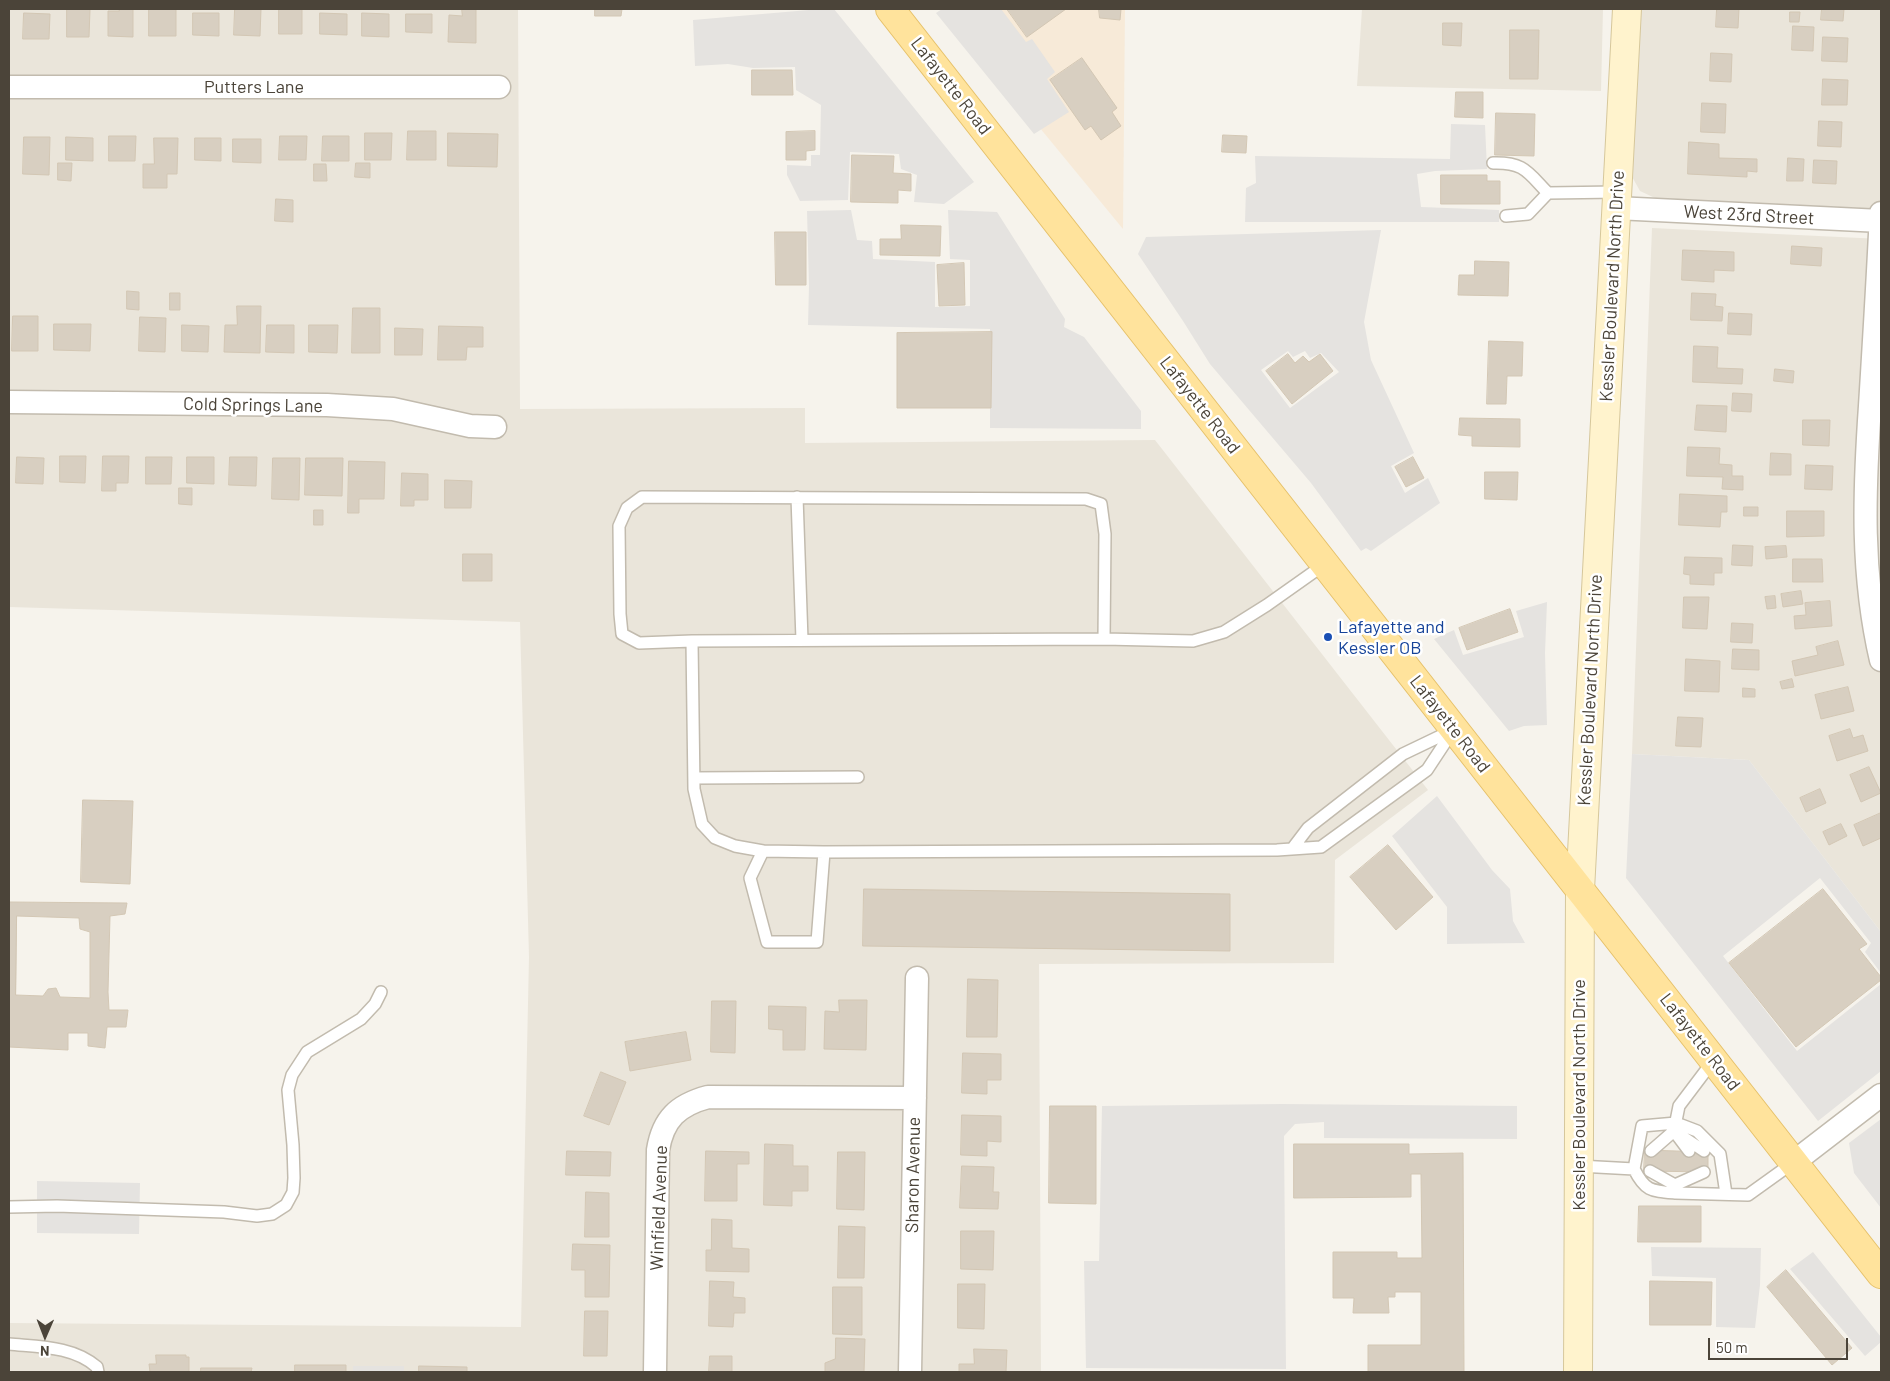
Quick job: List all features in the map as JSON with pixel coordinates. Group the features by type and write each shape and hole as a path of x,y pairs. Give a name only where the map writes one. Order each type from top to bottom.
{"main road":[{"name":"Lafayette Road","path":"890,9 1881,1274"},
{"name":"Kessler Boulevard North Drive","path":"1578,1372 1580,890 1626,9"}],"street":[{"name":"Putters Lane","path":"9,87 499,87"},
{"name":"West 23rd Street","path":"1616,200 1881,221"},
{"path":"1881,212 1864,509 1868,579 1873,621 1881,660"},
{"name":"Cold Springs Lane","path":"9,402 327,405 393,409 470,426 495,427"},
{"name":"Sharon Avenue","path":"910,1372 917,978"},
{"path":"1794,1162 1881,1095"},
{"name":"Winfield Avenue","path":"655,1372 658,1150 662,1133 676,1111 691,1102 708,1097 915,1098"}],"lane":[{"path":"1493,163 1509,163 1527,170 1548,193 1616,200"},
{"path":"1506,216 1528,214 1548,193"},
{"path":"1104,639 1105,534 1101,504 1086,498 642,497 627,508 619,526 622,634 639,643 802,640 1104,639 1193,641 1224,632 1325,564"},
{"path":"797,498 802,640"},
{"path":"692,641 694,789 702,824 715,838 735,846 763,851 1277,850 1321,847 1428,770 1454,730"},
{"path":"1292,848 1308,828 1403,754 1454,730"},
{"path":"694,778 858,777"},
{"path":"763,851 750,878 767,942 817,942 824,852"},
{"path":"9,1207 57,1206 224,1212 257,1216 272,1214 286,1205 293,1192 293,1144 288,1090 292,1075 307,1052 361,1019 375,1004 381,992"},
{"path":"1664,1151 1675,1127 1679,1106 1714,1060"},
{"path":"1726,1194 1720,1154 1697,1131 1675,1127 1642,1126 1634,1169 1640,1180 1653,1191 1675,1189 1726,1194 1748,1195 1794,1162"},
{"path":"1651,1150 1675,1127"},
{"path":"1675,1127 1688,1151"},
{"path":"1675,1127 1704,1152"},
{"path":"1579,1166 1634,1169"},
{"path":"1650,1171 1675,1189"},
{"path":"1664,1171 1675,1189"},
{"path":"1675,1189 1688,1172"},
{"path":"1675,1189 1704,1172"},
{"path":"9,1344 57,1348 87,1358 97,1367 98,1372"}],"shaded area":[{"path":"9,9 518,9 520,409 805,408 805,443 1155,440 1428,790 1335,860 1334,963 1039,964 1041,1372 9,1372 9,1323 521,1327 529,957 520,622 9,607"},
{"path":"834,9 974,182 944,204 914,202 917,175 901,169 899,154 850,152 848,200 800,201 787,175 787,165 811,166 811,155 820,155 821,105 796,90 795,67 753,68 728,64 695,66 693,20"},
{"path":"942,9 1125,9 1123,229"},
{"path":"942,9 1001,9 1026,42 1032,39 1055,72 1047,79 1069,112 1034,134 936,13"},
{"path":"1362,9 1603,9 1601,91 1357,86"},
{"path":"1636,9 1881,9 1881,209 1655,198 1640,191 1630,173"},
{"path":"1451,124 1485,125 1487,169 1435,171 1417,174 1421,207 1499,210 1499,222 1245,222 1246,188 1256,183 1255,156 1450,159"},
{"path":"851,210 857,240 872,241 873,259 935,262 935,307 970,306 970,260 950,259 948,210 997,212 1065,319 1064,327 1084,337 1141,411 1141,429 990,428 990,329 808,325 807,211"},
{"path":"1652,228 1881,239 1881,932 1749,760 1632,754"},
{"path":"1381,230 1364,322 1371,360 1414,453 1391,466 1405,493 1428,478 1440,503 1371,551 1366,548 1361,551 1311,483 1210,364 1138,254 1146,237","holes":["1288,351 1293,357 1305,351 1310,358 1321,353 1339,372 1290,408 1261,370"]},
{"path":"1547,602 1545,653 1547,725 1524,726 1509,731 1434,639 1454,630 1463,655 1524,637 1516,611"},
{"path":"1632,754 1749,760 1881,932 1881,973 1865,952 1871,943 1820,878 1723,956 1797,1051 1881,984 1881,1071 1818,1121 1626,878"},
{"path":"1437,796 1492,870 1510,889 1513,921 1525,943 1447,944 1447,907 1392,836"},
{"path":"1282,1104 1517,1106 1517,1139 1324,1138 1324,1122 1295,1124 1284,1136 1286,1369 1086,1368 1084,1261 1099,1261 1102,1106"},
{"path":"1881,1119 1881,1208 1854,1173 1849,1143"},
{"path":"37,1181 140,1183 139,1234 37,1233"},
{"path":"1651,1247 1761,1248 1760,1285 1755,1328 1716,1327 1716,1278 1652,1276"},
{"path":"1813,1252 1881,1337 1881,1342 1865,1356 1790,1269"},
{"path":"353,1366 404,1366 404,1372 353,1372"}],"building":[{"path":"67,9 90,9 89,37 67,37"},
{"path":"119,9 133,9 133,37 108,36 108,11 119,11"},
{"path":"149,9 176,9 176,36 149,36"},
{"path":"235,9 261,9 260,36 234,35"},
{"path":"279,9 302,9 302,34 279,34"},
{"path":"462,9 476,9 476,43 448,42 449,15 462,16"},
{"path":"595,9 622,9 621,16 595,16"},
{"path":"1007,9 1066,9 1027,37"},
{"path":"1099,9 1121,9 1120,20 1100,18"},
{"path":"1717,9 1739,9 1738,28 1716,27"},
{"path":"1822,9 1844,9 1843,21 1821,20"},
{"path":"1790,12 1800,12 1799,22 1790,22"},
{"path":"24,13 50,14 49,39 23,39"},
{"path":"193,13 219,13 219,36 193,35"},
{"path":"320,13 347,14 347,35 320,34"},
{"path":"362,13 389,14 389,37 362,36"},
{"path":"406,14 432,14 432,33 406,32"},
{"path":"1443,23 1462,23 1461,46 1443,45"},
{"path":"1793,26 1814,27 1813,51 1792,50"},
{"path":"1510,30 1539,30 1538,79 1510,79"},
{"path":"1823,37 1848,38 1847,62 1822,61"},
{"path":"1711,53 1732,54 1731,82 1710,81"},
{"path":"1082,58 1117,108 1112,112 1121,126 1101,140 1091,126 1085,130 1050,80"},
{"path":"752,70 792,70 793,95 752,95"},
{"path":"1823,79 1848,80 1847,105 1822,105"},
{"path":"1456,92 1483,92 1483,118 1455,117"},
{"path":"1702,103 1726,104 1725,133 1701,132"},
{"path":"1496,113 1535,114 1534,156 1495,155"},
{"path":"1819,121 1842,122 1841,147 1818,146"},
{"path":"408,131 436,131 436,160 407,160"},
{"path":"815,131 815,150 806,151 806,160 786,160 786,132"},
{"path":"365,133 392,133 391,160 365,160"},
{"path":"448,133 498,134 497,167 448,166"},
{"path":"1223,135 1247,136 1246,153 1222,152"},
{"path":"109,136 136,136 135,161 109,161"},
{"path":"280,136 307,136 306,160 279,160"},
{"path":"323,136 349,136 349,161 322,161"},
{"path":"24,137 50,137 49,175 23,174"},
{"path":"66,137 93,138 93,161 66,160"},
{"path":"154,138 178,138 177,174 167,174 167,188 143,188 143,164 154,164"},
{"path":"195,138 221,138 221,161 195,160"},
{"path":"233,139 261,139 261,163 233,162"},
{"path":"1689,142 1719,144 1719,158 1757,159 1757,172 1747,171 1747,177 1688,174"},
{"path":"852,155 894,156 893,173 911,174 911,191 898,190 898,203 851,202"},
{"path":"1788,158 1804,159 1803,181 1787,181"},
{"path":"1814,160 1837,161 1836,184 1813,183"},
{"path":"58,163 72,163 71,181 58,180"},
{"path":"356,163 370,163 370,178 355,177"},
{"path":"314,164 326,164 327,181 314,181"},
{"path":"1441,175 1487,175 1487,181 1500,181 1500,204 1441,204"},
{"path":"276,199 293,200 293,222 275,221"},
{"path":"901,225 941,226 940,256 880,255 880,239 901,239"},
{"path":"775,232 806,232 806,285 776,285"},
{"path":"1792,246 1822,248 1821,266 1791,264"},
{"path":"1683,250 1734,252 1734,271 1714,270 1714,282 1682,280"},
{"path":"1475,261 1509,262 1508,296 1458,295 1459,275 1474,275"},
{"path":"964,263 965,305 939,306 937,265"},
{"path":"127,291 139,292 139,310 127,309"},
{"path":"170,293 180,293 180,310 170,310"},
{"path":"1692,293 1716,294 1715,306 1723,307 1722,321 1691,320"},
{"path":"237,306 261,306 260,353 224,352 225,325 237,325"},
{"path":"353,308 380,308 380,353 352,353"},
{"path":"1729,313 1752,314 1751,335 1728,334"},
{"path":"13,316 38,316 38,351 12,351"},
{"path":"140,317 166,318 165,352 139,351"},
{"path":"54,324 91,324 90,351 54,350"},
{"path":"182,325 209,326 208,352 182,351"},
{"path":"267,325 294,325 294,353 266,352"},
{"path":"309,325 338,325 337,353 309,352"},
{"path":"439,326 483,327 483,347 467,347 466,360 438,360"},
{"path":"395,328 423,329 422,355 395,355"},
{"path":"992,332 991,408 897,408 897,333"},
{"path":"1489,341 1523,342 1522,376 1507,376 1506,404 1487,404"},
{"path":"1694,346 1718,347 1717,368 1743,369 1742,384 1693,382"},
{"path":"1288,354 1295,363 1303,356 1309,362 1320,354 1333,371 1292,404 1266,371"},
{"path":"1775,369 1794,371 1793,383 1774,381"},
{"path":"1733,393 1752,394 1751,412 1732,411"},
{"path":"1697,405 1727,406 1726,432 1695,430"},
{"path":"1460,418 1520,419 1520,447 1472,446 1472,436 1459,435"},
{"path":"1803,420 1830,420 1829,446 1803,445"},
{"path":"1688,447 1720,448 1719,464 1732,465 1732,476 1743,476 1743,490 1722,489 1723,477 1687,476"},
{"path":"1771,453 1791,454 1791,475 1770,475"},
{"path":"60,456 86,456 85,483 60,482"},
{"path":"103,456 129,456 128,483 116,483 116,491 102,491"},
{"path":"17,457 44,458 43,484 16,483"},
{"path":"146,457 172,457 171,484 146,484"},
{"path":"187,457 214,457 214,484 187,483"},
{"path":"230,457 257,457 256,486 229,485"},
{"path":"1413,457 1424,478 1406,487 1395,467"},
{"path":"273,458 300,458 299,500 272,499"},
{"path":"306,458 343,458 342,496 305,495"},
{"path":"349,461 385,462 384,499 359,499 359,513 348,513"},
{"path":"1806,465 1833,466 1832,490 1805,489"},
{"path":"1485,472 1518,472 1517,500 1485,499"},
{"path":"402,473 428,474 428,500 414,500 414,506 401,506"},
{"path":"445,480 472,481 471,508 445,508"},
{"path":"179,488 192,488 192,505 179,504"},
{"path":"1680,494 1727,496 1727,512 1721,512 1720,527 1679,525"},
{"path":"1744,507 1758,507 1758,516 1744,516"},
{"path":"314,510 323,510 323,525 314,525"},
{"path":"1787,511 1824,511 1824,536 1787,537"},
{"path":"1733,545 1753,546 1752,566 1732,565"},
{"path":"1786,546 1787,557 1766,559 1765,547"},
{"path":"463,554 492,554 492,581 463,581"},
{"path":"1685,557 1722,558 1722,573 1714,573 1714,585 1690,584 1690,575 1684,574"},
{"path":"1793,559 1822,559 1823,582 1793,582"},
{"path":"1801,591 1803,604 1783,607 1781,594"},
{"path":"1775,596 1776,608 1767,609 1765,597"},
{"path":"1684,597 1709,597 1707,629 1683,628"},
{"path":"1830,601 1832,626 1795,629 1794,616 1806,615 1805,603"},
{"path":"1510,609 1518,632 1467,650 1459,628"},
{"path":"1732,623 1753,624 1752,643 1731,642"},
{"path":"1838,641 1844,665 1795,676 1792,661 1818,655 1816,647"},
{"path":"1733,649 1759,650 1759,670 1732,669"},
{"path":"1686,659 1720,661 1719,692 1685,691"},
{"path":"1792,679 1794,687 1782,689 1780,682"},
{"path":"1848,687 1854,711 1821,719 1815,695"},
{"path":"1743,688 1755,689 1755,697 1743,697"},
{"path":"1678,717 1703,718 1701,747 1676,746"},
{"path":"1850,729 1853,738 1863,735 1868,751 1837,761 1829,736"},
{"path":"1869,767 1881,793 1861,802 1850,775"},
{"path":"1820,789 1826,803 1806,812 1800,798"},
{"path":"83,800 133,801 130,884 81,882"},
{"path":"1881,813 1881,838 1863,846 1854,825"},
{"path":"1841,824 1847,836 1829,845 1823,832"},
{"path":"1388,845 1433,897 1396,930 1350,877"},
{"path":"864,889 1230,894 1230,951 863,946"},
{"path":"1823,889 1867,944 1859,949 1881,977 1881,980 1796,1047 1729,963"},
{"path":"9,902 127,903 125,914 110,916 108,992 109,1010 128,1010 126,1027 107,1027 105,1048 88,1046 88,1033 68,1033 68,1050 9,1047","holes":["17,916 79,918 80,929 90,932 90,998 60,997 56,988 48,989 43,996 16,995"]},
{"path":"968,979 998,980 997,1037 967,1037"},
{"path":"839,1000 867,1000 866,1050 824,1049 825,1011 839,1012"},
{"path":"712,1001 736,1001 735,1053 711,1052"},
{"path":"769,1006 806,1007 805,1050 783,1050 783,1030 769,1029"},
{"path":"686,1032 691,1060 630,1071 625,1042"},
{"path":"963,1053 1001,1054 1001,1080 987,1080 987,1094 962,1093"},
{"path":"601,1072 626,1082 609,1125 584,1116"},
{"path":"1050,1106 1096,1106 1096,1204 1049,1203"},
{"path":"962,1115 1001,1116 1001,1142 987,1141 987,1156 961,1155"},
{"path":"765,1144 793,1145 793,1166 808,1166 808,1191 792,1191 792,1206 764,1205"},
{"path":"1294,1144 1409,1144 1409,1154 1463,1153 1464,1372 1368,1372 1368,1345 1421,1345 1421,1292 1395,1292 1395,1297 1388,1297 1389,1313 1353,1313 1354,1298 1333,1298 1333,1252 1397,1252 1397,1258 1422,1258 1421,1174 1411,1174 1411,1197 1294,1198"},
{"path":"1645,1150 1708,1152 1708,1172 1644,1171"},
{"path":"567,1151 611,1152 610,1176 566,1175"},
{"path":"706,1151 749,1152 749,1164 737,1164 737,1201 705,1201"},
{"path":"838,1152 865,1152 864,1210 837,1209"},
{"path":"962,1166 994,1167 993,1192 999,1192 998,1209 960,1208"},
{"path":"586,1192 609,1193 609,1237 585,1237"},
{"path":"1639,1206 1701,1206 1701,1242 1638,1242"},
{"path":"712,1219 732,1220 732,1248 749,1249 749,1272 706,1271 706,1250 711,1250"},
{"path":"839,1226 865,1227 864,1278 838,1278"},
{"path":"961,1231 994,1231 993,1270 961,1269"},
{"path":"573,1244 610,1245 609,1297 585,1297 585,1270 572,1270"},
{"path":"1786,1270 1852,1348 1832,1365 1767,1287"},
{"path":"710,1281 734,1282 733,1297 745,1298 745,1313 734,1313 733,1327 709,1326"},
{"path":"1650,1281 1712,1282 1711,1325 1650,1325"},
{"path":"958,1284 985,1284 984,1329 958,1328"},
{"path":"833,1287 862,1287 862,1335 833,1334"},
{"path":"585,1311 608,1311 607,1356 584,1356"},
{"path":"836,1338 865,1339 864,1372 825,1372 825,1363 835,1359"},
{"path":"974,1349 1007,1350 1006,1372 959,1372 959,1364 974,1364"},
{"path":"156,1355 186,1355 186,1357 189,1357 189,1372 150,1372 149,1364 156,1364"},
{"path":"710,1356 732,1356 732,1372 709,1372"},
{"path":"295,1365 346,1365 346,1372 295,1372"},
{"path":"419,1366 467,1367 467,1372 419,1372"},
{"path":"201,1368 252,1368 251,1372 201,1372"}],"place":[{"name":"Lafayette and Kessler OB","path":"1328,637"}]}
